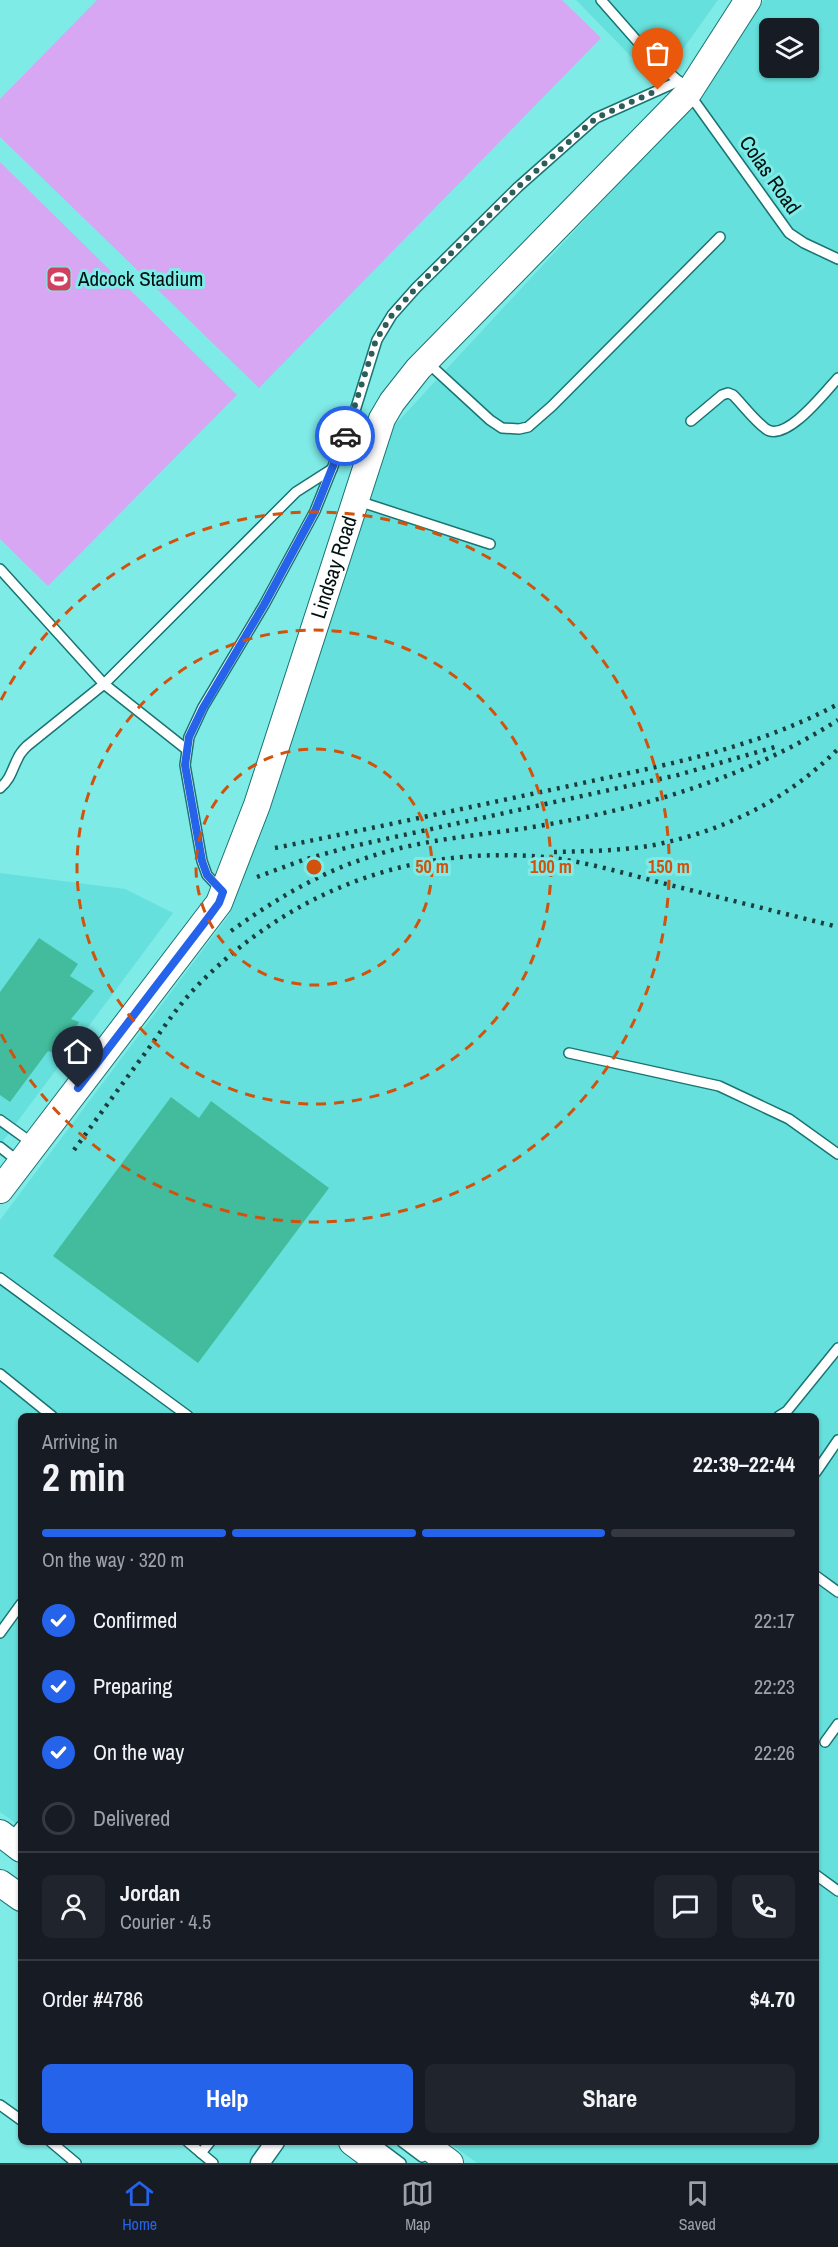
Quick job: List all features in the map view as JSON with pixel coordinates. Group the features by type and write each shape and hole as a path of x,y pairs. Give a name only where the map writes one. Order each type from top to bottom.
{"street":[{"name":"Lindsay Road","path":"0,1190 219,903 257,805 382,419 392,402 426,362 684,86 748,0"},
{"path":"0,1883 18,1896"},
{"path":"260,2163 273,2145"},
{"path":"356,2145 380,2163"},
{"path":"426,2145 450,2163"}],"lane":[{"name":"Colas Road","path":"600,0 652,58 684,86 789,233 804,243 838,259"},
{"path":"223,892 207,875 202,861 185,765 186,749 195,722 264,605 315,511 354,414 376,340 398,308 518,187 596,118 684,86"},
{"path":"426,362 490,420 502,428 528,427 720,237"},
{"path":"691,420 722,395 728,393 733,395 766,429 780,431 791,427 838,378"},
{"path":"0,788 6,783 18,757 27,746 104,684 296,492 332,469"},
{"path":"356,500 490,544"},
{"path":"0,569 104,684 186,749"},
{"path":"569,1053 719,1086 789,1119 838,1154"},
{"path":"0,1120 28,1154"},
{"path":"0,1147 28,1154"},
{"path":"0,1278 184,1413"},
{"path":"784,1413 838,1348"},
{"path":"0,1374 48,1413"},
{"path":"819,1468 838,1440"},
{"path":"819,1578 838,1592"},
{"path":"0,1633 18,1608"},
{"path":"825,1742 838,1724"},
{"path":"819,1877 838,1892"},
{"path":"0,2105 18,2118"},
{"path":"55,2145 76,2163"},
{"path":"192,2145 213,2163"},
{"path":"201,2152 207,2145"},
{"path":"376,2145 401,2163"},
{"path":"406,2145 431,2163"}],"shaded area":[{"path":"97,0 562,0 601,38 259,388 0,137 0,99"},
{"path":"576,0 718,0 658,84"},
{"path":"764,0 838,0 838,2163 477,2163 452,2145 819,2145 819,1413 18,1413 18,1825 0,1812 0,1220 229,915 392,428 694,102"},
{"name":"Adcock Stadium","path":"0,162 237,395 48,586 0,539"},
{"path":"0,873 125,889 173,913 0,1145"}],"building":[{"path":"39,938 78,964 70,976 94,991 71,1019 79,1022 57,1054 48,1051 10,1102 0,1095 0,992"},
{"path":"171,1097 199,1118 211,1101 329,1188 198,1363 53,1256"}],"railway":[{"path":"275,848 672,763 774,733 838,704"},
{"path":"231,931 296,889 348,864 406,847 568,821 649,802 727,776 765,760 838,720"},
{"path":"257,877 303,860 349,847 678,775 775,747"},
{"path":"554,852 654,845 730,822 798,784 838,749"},
{"path":"74,1150 182,1002 231,955 268,927 307,903 348,884 391,870 436,860 482,856 562,859 838,927"}],"way so far":[{"path":"345,436 354,414 376,340 392,315 416,288 518,187 596,118 658,90"}],"place":[{"name":"Adcock Stadium","path":"59,279"}],"route":[{"path":"78,1088 219,903 223,892 204,870 192,810 185,765 189,737 195,722 264,605 315,511 345,436"}]}
